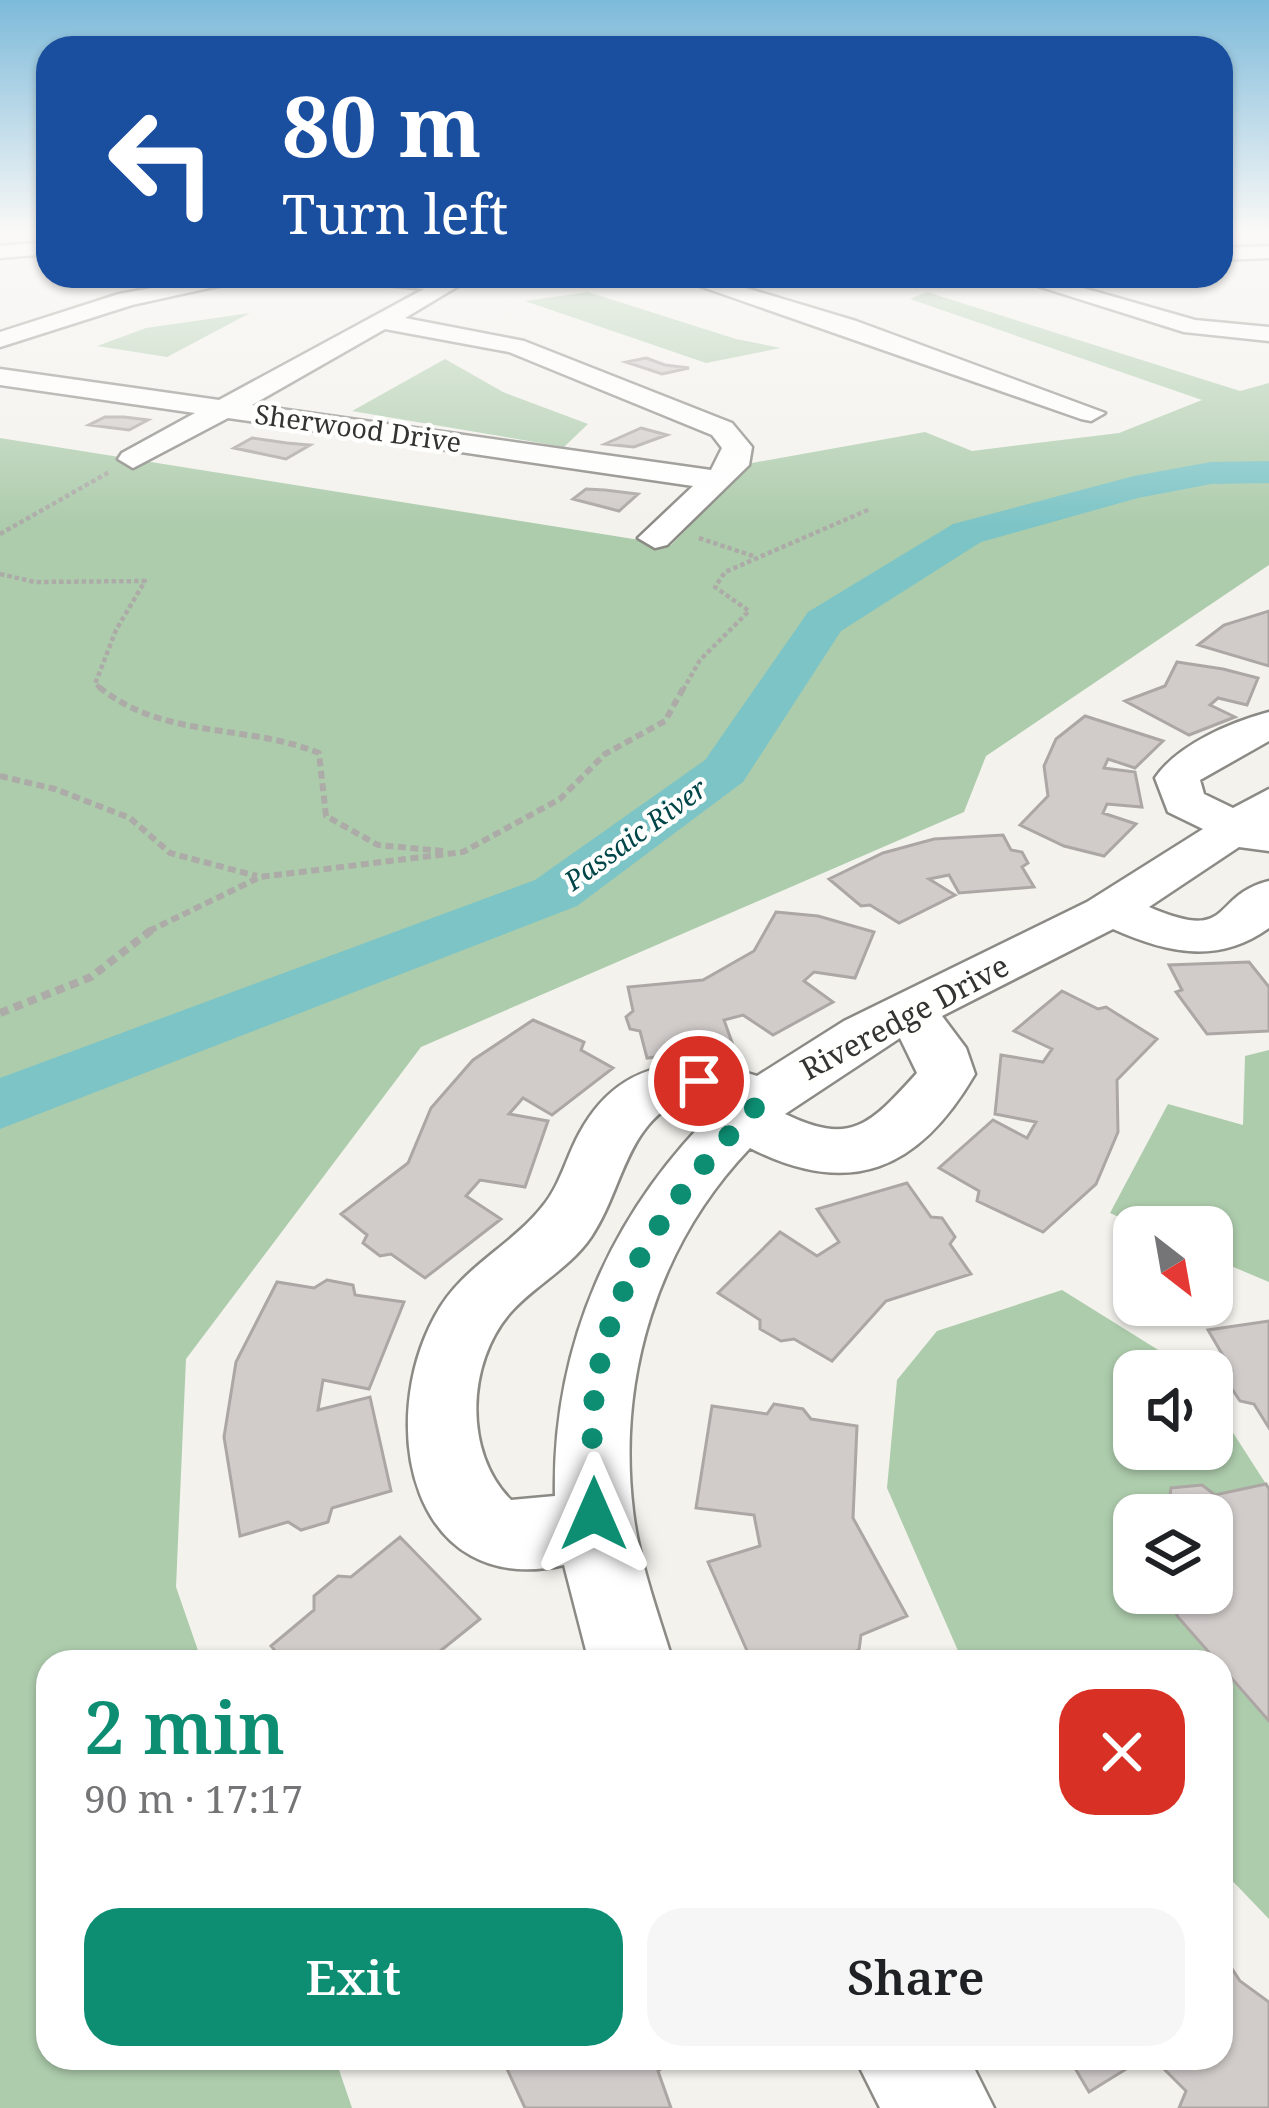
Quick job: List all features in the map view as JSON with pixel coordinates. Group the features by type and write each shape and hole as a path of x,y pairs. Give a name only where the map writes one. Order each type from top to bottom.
{"street":[{"path":"0,340 36,328"},
{"path":"133,459 373,328"},
{"path":"427,328 486,337 702,418 736,447 734,465 659,534"},
{"path":"852,328 1091,413"},
{"path":"1208,328 1269,334"},
{"name":"Sherwood Drive","path":"0,377 716,480"},
{"path":"1258,824 1184,802 1178,778 1194,762 1269,725"},
{"name":"Riveredge Drive","path":"629,1650 596,1522 593,1409 618,1298 673,1199 753,1110 847,1042 1110,908 1258,824"},
{"path":"1110,908 1169,936 1199,940 1226,934 1256,914 1269,896"},
{"path":"596,1522 529,1534 498,1533 475,1517 443,1448 437,1414 442,1376 476,1306 567,1221 599,1147 633,1102 676,1081 699,1081 753,1110 820,1156 845,1156 880,1143 939,1087 946,1074 938,1048 909,1012"},
{"path":"915,2070 942,2108"}],"path":[{"path":"0,534 133,459"},
{"path":"0,1013 91,977 150,930 260,877 463,852 560,799 605,754 665,721 700,660 749,611 715,586 725,572 870,509"},
{"path":"659,534 731,545 754,557"},
{"path":"0,574 33,587 104,576 145,581 116,630 95,684 122,710 166,728 280,734 319,753 326,815 378,844 463,852"},
{"path":"0,776 55,789 130,818 170,853 260,877"}],"green space":[{"path":"145,328 221,328 167,357 97,346"},
{"path":"605,328 703,328 781,348 706,363"},
{"path":"995,328 1042,328 1240,391 1269,383 1269,565 986,756 964,812 421,1047 186,1359 176,1587 198,1650 36,1650 36,2070 339,2070 352,2108 0,2108 0,438 671,545 752,463 925,432 972,451 1119,433 1202,400"},
{"path":"445,359 503,392 588,424 564,447 352,411"},
{"path":"1269,1050 1269,1282 1233,1267 1233,1206 1114,1206 1168,1104 1243,1125 1245,1056"},
{"path":"1062,1290 1158,1350 1113,1350 1113,1470 1233,1470 1233,1433 1266,1484 1220,1494 1202,1485 1172,1488 1171,1494 1113,1494 1113,1614 1176,1614 1205,1650 958,1650 887,1488 897,1380 937,1331"},
{"path":"1233,1682 1269,1721 1269,1919 1233,1882"}],"building":[{"path":"646,358 689,368 662,374 626,362"},
{"path":"105,417 148,420 129,430 89,425"},
{"path":"641,428 667,435 634,447 605,444"},
{"path":"252,438 310,445 286,459 234,448"},
{"path":"586,489 638,494 619,511 573,499"},
{"path":"1269,611 1269,666 1198,645 1224,625"},
{"path":"1177,662 1258,678 1247,705 1218,698 1210,705 1235,717 1189,735 1125,701 1165,686"},
{"path":"1085,716 1163,741 1135,768 1108,759 1104,768 1135,772 1142,807 1107,804 1103,813 1136,824 1104,856 1064,846 1020,825 1048,796 1044,766 1056,739"},
{"path":"1003,835 1011,850 1022,852 1028,863 1022,867 1034,887 959,893 949,875 929,879 955,895 899,923 870,905 861,906 829,879 883,853 934,839"},
{"path":"776,912 818,916 874,932 855,978 814,972 804,981 833,1002 773,1035 743,1015 724,1020 734,1048 647,1058 640,1031 630,1029 626,1017 633,1011 628,987 703,980 754,951"},
{"path":"1249,962 1269,987 1269,1031 1207,1034 1176,992 1182,990 1169,965"},
{"path":"1062,991 1098,1009 1106,1007 1157,1039 1117,1080 1118,1132 1096,1184 1043,1232 977,1201 979,1191 939,1168 993,1120 1027,1138 1036,1122 995,1114 1001,1055 1043,1062 1052,1049 1014,1031"},
{"path":"533,1020 584,1042 581,1050 613,1068 552,1115 523,1098 509,1114 548,1121 525,1187 480,1180 466,1196 501,1219 425,1278 391,1254 380,1256 363,1243 367,1235 341,1214 408,1163 431,1108 473,1060"},
{"path":"907,1183 931,1217 942,1218 955,1237 950,1244 971,1274 886,1301 832,1361 794,1339 781,1341 760,1329 760,1320 718,1293 780,1232 817,1256 839,1242 817,1209"},
{"path":"327,1280 353,1285 355,1295 404,1302 369,1389 323,1380 318,1410 370,1397 391,1491 332,1508 328,1522 301,1530 288,1522 240,1536 224,1437 236,1362 277,1282 314,1288"},
{"path":"1269,1321 1269,1428 1254,1404 1240,1401 1233,1390 1233,1350 1220,1350 1208,1330"},
{"path":"774,1404 803,1409 811,1419 857,1426 853,1518 907,1616 861,1635 859,1650 747,1650 708,1562 760,1546 754,1515 696,1508 712,1406 767,1414"},
{"path":"1266,1484 1269,1721 1233,1680 1233,1650 1207,1650 1178,1617 1233,1614 1233,1494 1220,1494"},
{"path":"1202,1485 1214,1494 1170,1494 1171,1488"},
{"path":"400,1537 480,1619 441,1650 274,1650 271,1646 314,1610 314,1596 338,1576 351,1577"},
{"path":"1233,1970 1269,2002 1269,2108 1179,2108 1186,2091 1165,2070 1233,2070"},
{"path":"508,2070 659,2070 671,2108 525,2108"},
{"path":"1076,2070 1125,2070 1089,2092"}],"waterway":[{"name":"Passaic River","path":"0,1105 556,893 724,771 824,622 967,533 1134,487 1211,473 1269,472"}],"route":[{"path":"594,1514 593,1409 618,1298 673,1199 700,1163 762,1100 699,1081"}]}
